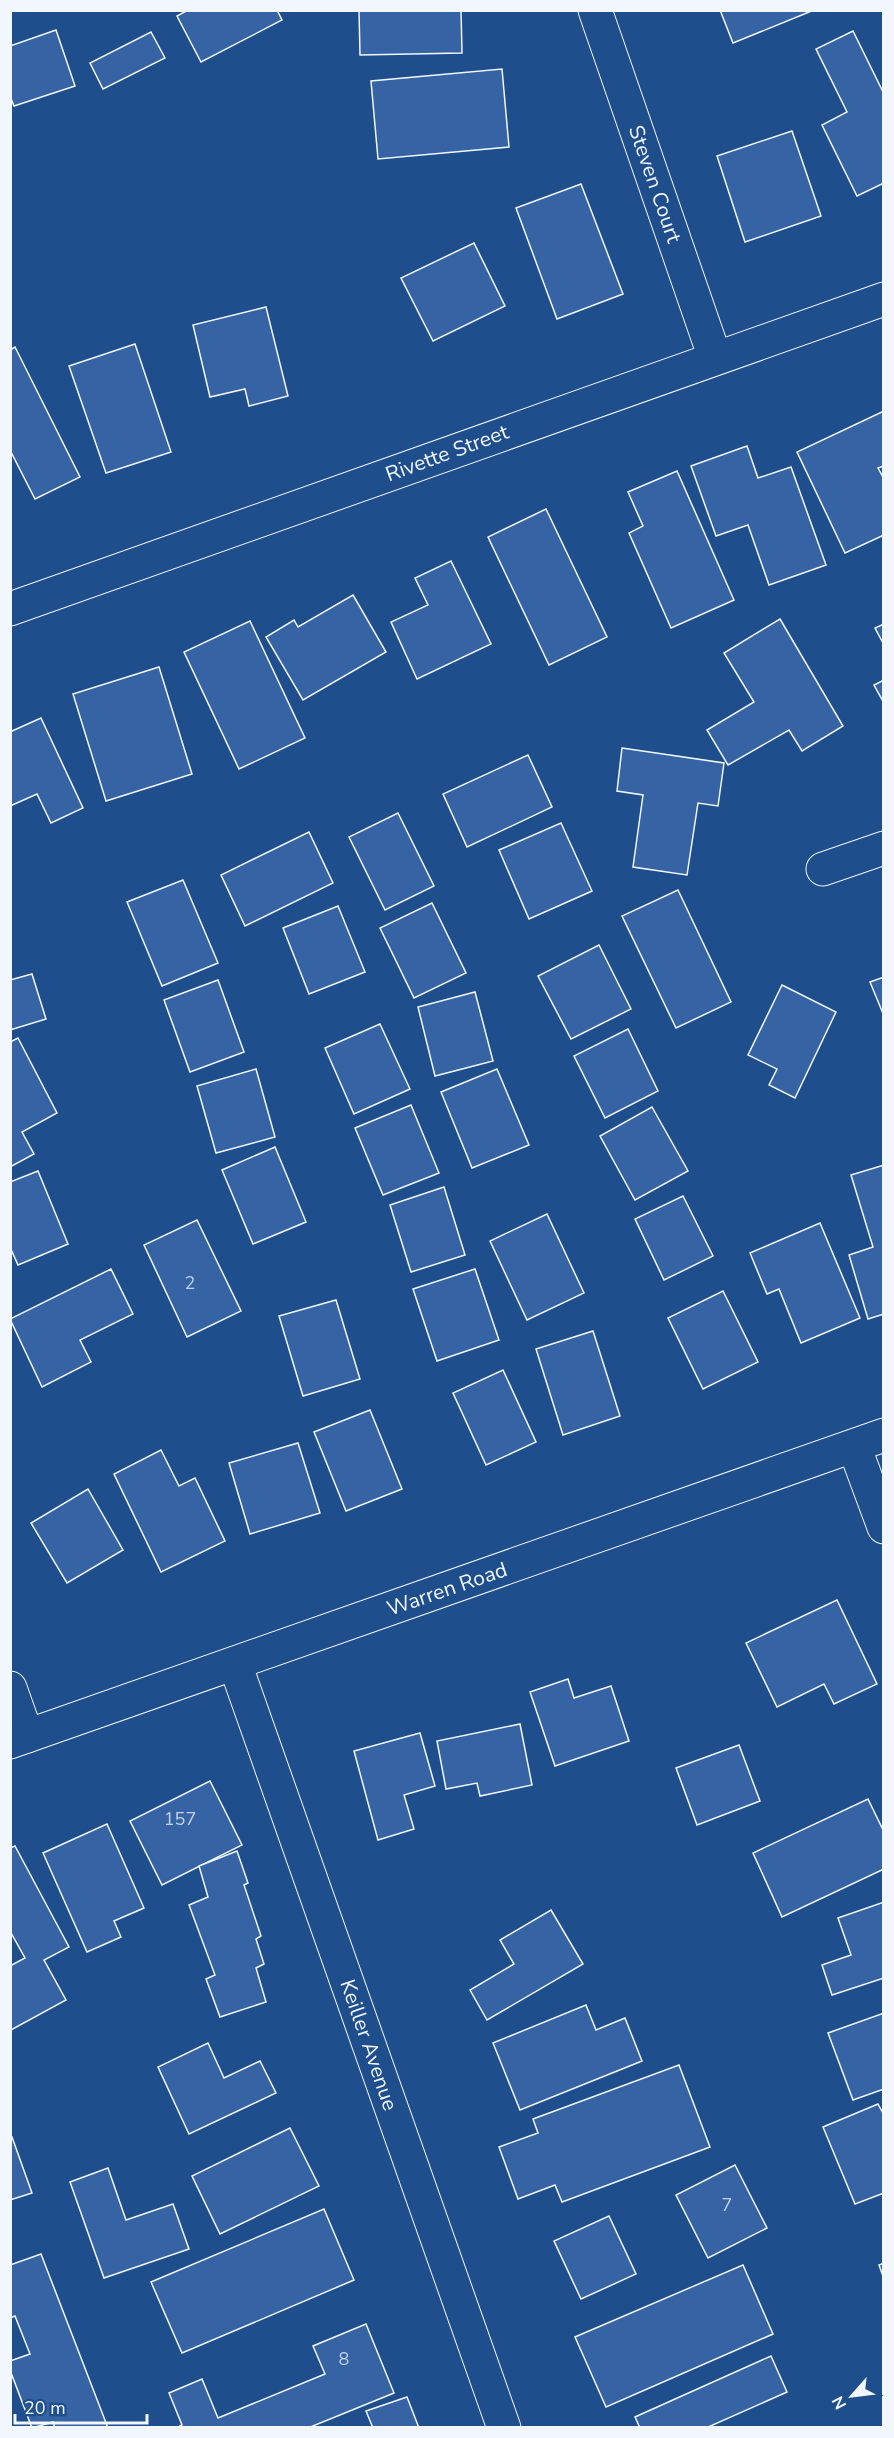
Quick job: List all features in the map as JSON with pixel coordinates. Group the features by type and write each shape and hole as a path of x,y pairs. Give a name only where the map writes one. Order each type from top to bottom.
{"street":[{"name":"Steven Court","path":"595,10 715,358"},
{"name":"Rivette Street","path":"10,609 884,299"},
{"path":"823,869 884,848"},
{"path":"869,1441 884,1527"},
{"name":"Warren Road","path":"19,1739 869,1441"},
{"name":"Keiller Avenue","path":"235,1664 504,2427"},
{"path":"10,1688 19,1739"}],"building":[{"path":"188,10 277,10 282,20 201,62 177,16"},
{"path":"359,10 461,10 462,53 360,55"},
{"path":"720,10 814,10 733,43"},
{"path":"56,30 75,86 14,106 10,96 10,46"},
{"path":"853,31 884,94 884,183 857,196 822,125 847,112 816,49"},
{"path":"151,32 165,58 103,89 90,63"},
{"path":"502,69 509,147 378,159 371,81"},
{"path":"792,131 821,216 745,242 717,156"},
{"path":"581,184 623,294 557,319 516,208"},
{"path":"474,243 505,306 433,341 401,278"},
{"path":"266,307 288,396 249,406 245,389 210,397 193,325"},
{"path":"135,344 171,452 106,473 69,366"},
{"path":"15,347 80,477 35,499 10,450 10,350"},
{"path":"884,411 884,466 878,468 884,479 884,535 845,553 797,452"},
{"path":"747,446 758,478 791,467 826,565 769,585 748,525 716,536 691,466"},
{"path":"677,471 734,600 671,628 629,533 643,526 628,492"},
{"path":"546,509 607,637 549,665 488,537"},
{"path":"451,561 491,644 417,679 391,622 428,605 415,578"},
{"path":"353,595 386,652 303,700 266,637 294,620 298,627"},
{"path":"780,619 843,726 802,751 789,730 728,765 707,730 754,702 724,653"},
{"path":"250,621 305,738 239,769 184,652"},
{"path":"884,624 884,645 875,628"},
{"path":"159,667 192,774 106,801 73,694"},
{"path":"884,680 884,703 874,685"},
{"path":"41,718 83,808 51,823 37,794 10,806 10,728 12,731"},
{"path":"622,748 724,763 718,806 698,803 687,875 633,867 643,795 617,791"},
{"path":"528,755 552,807 467,847 443,794"},
{"path":"398,813 434,886 385,910 349,837"},
{"path":"561,823 592,891 529,919 499,850"},
{"path":"309,832 333,883 245,926 221,875"},
{"path":"183,880 218,963 162,986 127,902"},
{"path":"678,890 731,1002 676,1028 622,916"},
{"path":"432,903 466,973 414,998 380,928"},
{"path":"338,906 365,972 309,994 283,928"},
{"path":"599,945 631,1009 571,1039 538,976"},
{"path":"32,974 46,1019 10,1030 10,980"},
{"path":"884,977 884,1016 870,982"},
{"path":"218,980 244,1052 190,1072 164,1000"},
{"path":"782,985 836,1012 795,1098 769,1085 777,1069 748,1055"},
{"path":"475,992 493,1061 435,1076 418,1007"},
{"path":"380,1024 410,1089 354,1114 325,1048"},
{"path":"628,1029 658,1091 605,1118 574,1056"},
{"path":"18,1038 57,1113 22,1132 34,1154 10,1167 10,1042"},
{"path":"256,1069 275,1137 216,1153 197,1086"},
{"path":"497,1069 529,1145 472,1168 441,1092"},
{"path":"411,1105 439,1173 383,1195 355,1128"},
{"path":"652,1107 688,1171 635,1200 600,1136"},
{"path":"275,1147 306,1222 253,1244 222,1170"},
{"path":"884,1165 884,1314 868,1319 849,1255 873,1247 851,1175"},
{"path":"38,1171 68,1244 18,1265 10,1247 10,1182"},
{"path":"444,1187 465,1255 411,1272 390,1205"},
{"path":"683,1196 713,1256 664,1280 635,1219"},
{"path":"547,1214 584,1293 527,1320 490,1241"},
{"path":"197,1220 241,1311 187,1337 144,1245"},
{"path":"820,1223 860,1318 801,1343 779,1289 767,1294 750,1253"},
{"path":"111,1269 133,1314 80,1340 91,1362 42,1387 10,1319"},
{"path":"475,1269 499,1340 437,1361 413,1289"},
{"path":"723,1291 758,1362 703,1389 668,1318"},
{"path":"336,1300 360,1379 303,1396 279,1316"},
{"path":"593,1331 620,1416 563,1435 536,1349"},
{"path":"503,1370 536,1442 486,1465 453,1393"},
{"path":"370,1410 402,1489 346,1511 314,1432"},
{"path":"298,1443 320,1513 250,1534 229,1463"},
{"path":"161,1450 179,1486 195,1478 225,1541 161,1572 114,1474"},
{"path":"88,1489 123,1550 67,1583 31,1523"},
{"path":"837,1600 877,1684 834,1704 824,1684 777,1707 746,1643"},
{"path":"568,1679 574,1698 611,1686 629,1741 555,1766 530,1692"},
{"path":"520,1724 532,1785 480,1796 477,1783 446,1789 437,1741"},
{"path":"420,1733 435,1786 404,1795 414,1829 378,1840 354,1751"},
{"path":"739,1745 760,1801 697,1825 676,1768"},
{"path":"210,1781 242,1845 162,1885 130,1821"},
{"path":"868,1799 884,1832 884,1869 782,1917 753,1853"},
{"path":"107,1824 144,1908 114,1921 121,1937 87,1952 43,1853"},
{"path":"15,1846 69,1947 44,1960 66,2000 11,2030 10,1966 25,1958 10,1931 10,1848"},
{"path":"237,1851 248,1883 244,1885 261,1936 256,1939 264,1964 256,1968 266,2002 220,2017 206,1979 215,1975 189,1905 208,1897 199,1866"},
{"path":"884,1902 884,1978 832,1995 822,1965 851,1955 838,1918"},
{"path":"551,1910 583,1964 487,2020 470,1990 514,1964 500,1940"},
{"path":"586,2005 596,2030 625,2018 642,2061 520,2110 493,2043"},
{"path":"884,2013 884,2089 853,2100 828,2033"},
{"path":"208,2043 224,2078 260,2061 276,2093 189,2134 158,2067"},
{"path":"679,2065 710,2147 562,2202 555,2185 518,2199 499,2147 538,2133 533,2119"},
{"path":"878,2104 884,2115 884,2193 855,2204 823,2127"},
{"path":"290,2128 319,2186 220,2234 192,2176"},
{"path":"12,2137 32,2193 10,2200 10,2138"},
{"path":"735,2165 767,2228 708,2258 676,2195"},
{"path":"108,2168 126,2220 173,2204 189,2249 104,2278 70,2182"},
{"path":"324,2209 354,2280 182,2353 151,2282"},
{"path":"609,2216 636,2274 581,2299 554,2241"},
{"path":"41,2254 108,2428 55,2428 53,2422 32,2428 10,2370 10,2361 30,2354 15,2316 10,2318 10,2265"},
{"path":"884,2263 884,2279 879,2265"},
{"path":"743,2265 773,2334 606,2407 575,2337"},
{"path":"366,2324 394,2393 308,2428 176,2428 182,2425 169,2393 202,2379 218,2418 325,2374 313,2346"},
{"path":"771,2356 787,2392 706,2428 640,2428 635,2417"},
{"path":"407,2397 419,2428 373,2428 366,2411"}]}
